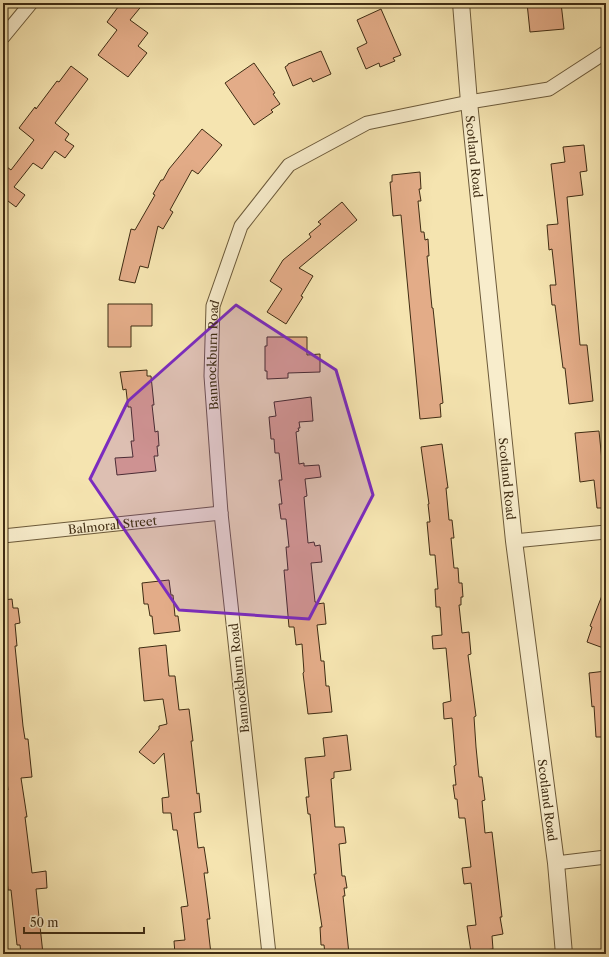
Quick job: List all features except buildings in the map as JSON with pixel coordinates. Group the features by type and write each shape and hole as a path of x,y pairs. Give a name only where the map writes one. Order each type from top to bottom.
{"street":[{"path":"4,34 31,3"},
{"name":"Scotland Road","path":"461,3 468,102 514,541 556,863 564,954"},
{"name":"Bannockburn Road","path":"269,954 221,513 210,376 213,306 241,226 290,165 367,124 468,102 549,89 606,52"},
{"name":"Balmoral Street","path":"3,536 221,513"},
{"path":"514,541 606,532"},
{"path":"556,863 606,857"}],"highlighted area":[{"path":"236,305 336,370 373,495 309,619 179,610 90,479 128,401"}]}
